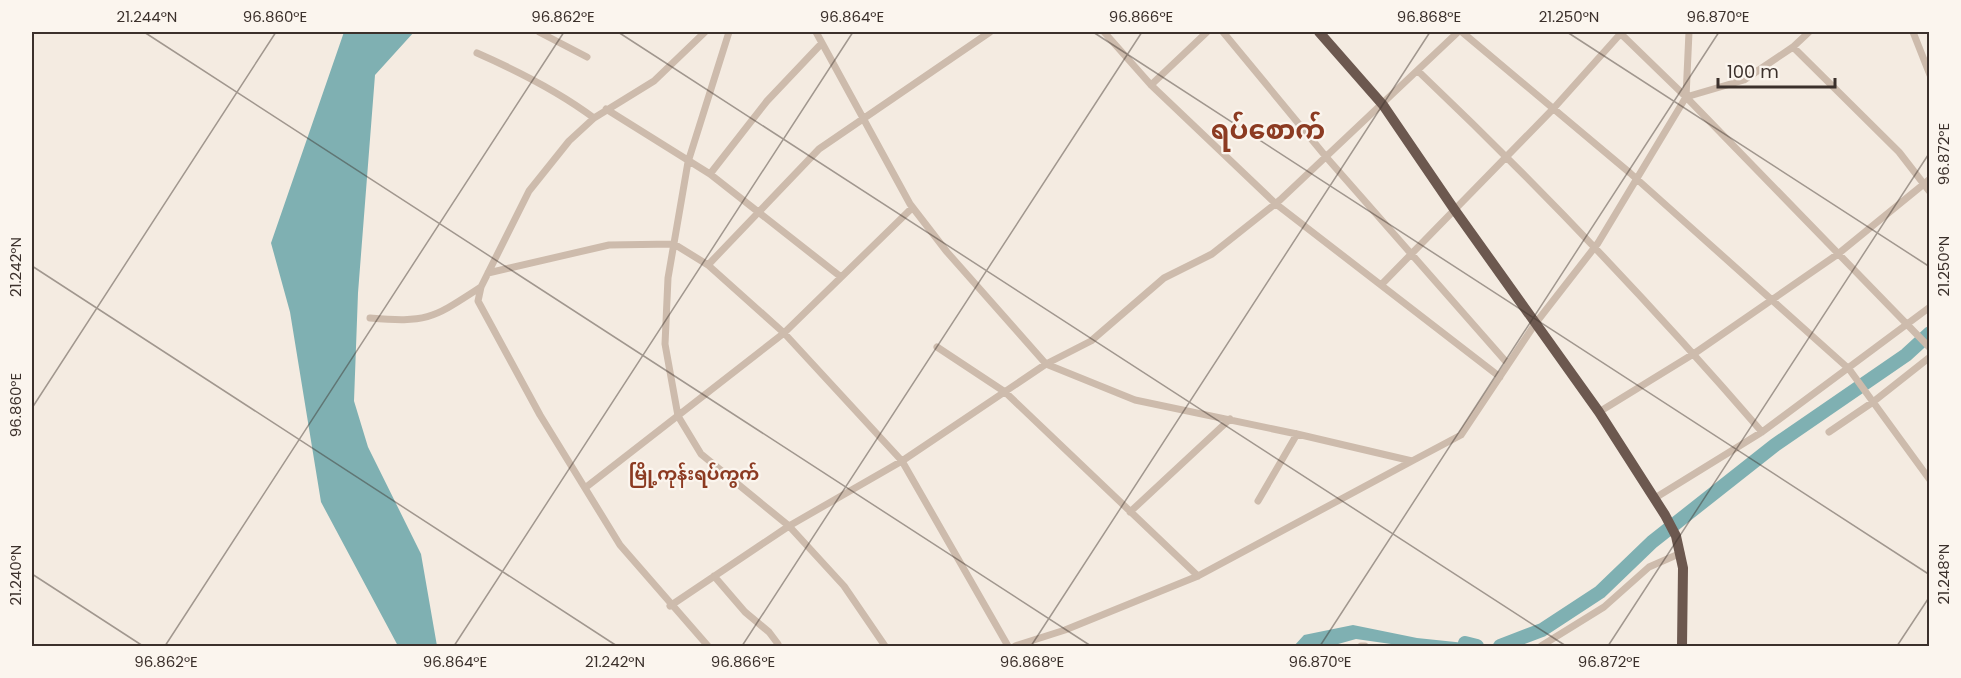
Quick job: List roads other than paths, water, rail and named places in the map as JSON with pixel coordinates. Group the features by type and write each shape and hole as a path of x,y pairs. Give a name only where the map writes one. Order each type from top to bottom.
{"highway":[{"path":"1318,32 1383,105 1599,412 1655,498 1676,536 1681,553 1682,646"}],"street":[{"path":"539,32 554,35 587,57"},
{"path":"705,32 654,81 594,118 569,141 529,190 488,273 478,301 540,415 620,545 670,606 708,646"},
{"path":"729,32 688,162 668,278 665,344 678,416 701,454 789,526 844,586 885,646"},
{"path":"816,32 912,208 947,252 1046,364 1135,400 1230,419 1412,461"},
{"path":"708,265 819,149 990,32"},
{"path":"1104,32 1151,85 1276,204 1500,377"},
{"path":"1151,85 1207,32"},
{"path":"1223,32 1327,158 1508,363"},
{"path":"670,606 789,526 902,460 1046,364 1091,341 1164,278 1212,254 1276,204 1460,32 1636,179 1849,369 1929,480"},
{"path":"1381,285 1553,109 1621,32 1929,348"},
{"path":"1015,646 1065,630 1198,576 1461,435 1535,324 1595,246 1686,97 1689,32"},
{"path":"1686,97 1744,80 1793,47 1809,32"},
{"path":"1913,32 1929,75"},
{"path":"710,174 767,101 822,43"},
{"path":"1793,47 1899,152 1927,182 1929,192"},
{"path":"477,53 526,75 571,100 594,118"},
{"path":"1418,71 1508,156 1595,246 1695,353 1762,432"},
{"path":"606,110 710,174 841,277"},
{"path":"1599,412 1695,353 1838,254 1927,182"},
{"path":"585,488 784,333 912,208"},
{"path":"488,273 609,245 674,244 708,265 784,333 902,460 1008,646"},
{"path":"370,318 408,321 426,318 451,308 482,287"},
{"path":"1655,498 1762,432 1929,307"},
{"path":"937,347 1005,392 1198,576"},
{"path":"1829,432 1873,402 1929,357"},
{"path":"1130,512 1230,419"},
{"path":"1258,501 1297,434"},
{"path":"1541,646 1604,607 1649,567 1681,553"},
{"path":"714,576 745,612 770,632 778,644"}],"water":[{"path":"344,32 414,32 375,75 358,293 354,401 368,447 421,554 437,646 398,646 321,502 290,312 271,243"},
{"path":"1353,625 1417,638 1465,643 1453,646 1405,646 1356,639 1331,646 1294,646 1304,635"}],"waterway":[{"path":"1500,646 1542,630 1600,592 1652,542 1775,445 1906,355 1930,333"},
{"path":"1465,643 1477,646"}],"district":[{"name":"ရပ်စောက်","path":"1268,129"},
{"name":"မြို့ကုန်းရပ်ကွက်","path":"694,473"}]}
